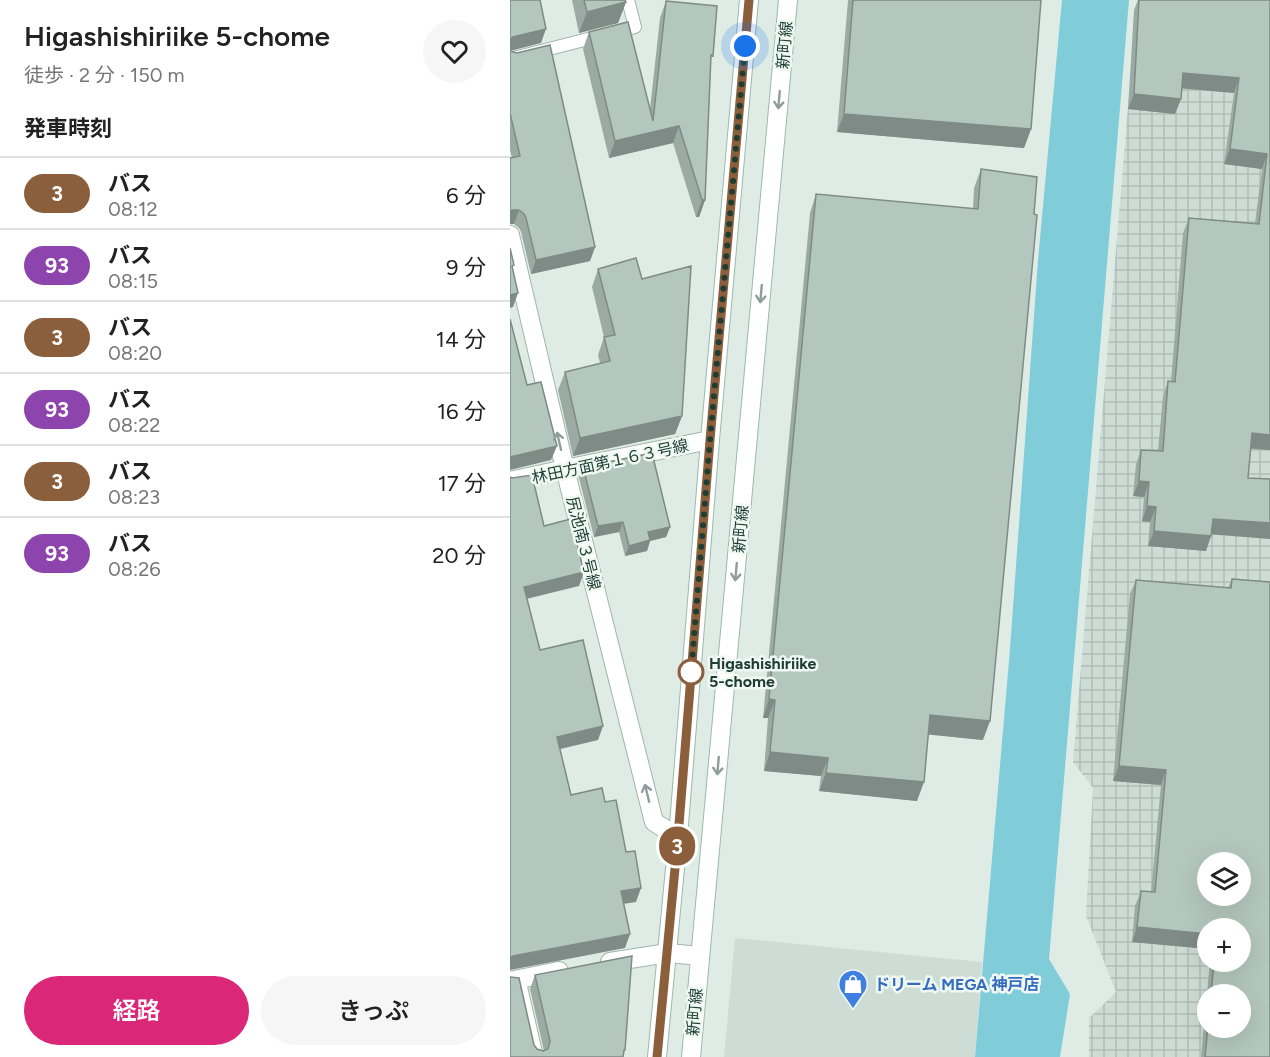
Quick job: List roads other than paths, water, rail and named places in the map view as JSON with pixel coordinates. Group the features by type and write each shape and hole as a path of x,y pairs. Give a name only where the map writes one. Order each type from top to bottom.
{"street":[{"name":"新町線","path":"657,1057 668,953 749,0"},
{"name":"新町線","path":"691,1057 788,0"},
{"name":"尻池南３号線","path":"510,235 565,469 654,822 678,837"},
{"name":"林田方面第１６３号線","path":"510,482 710,440"},
{"path":"597,964 668,953 700,956"},
{"path":"515,979 574,968"}],"lane":[{"path":"510,59 635,27 628,0"},
{"path":"515,979 537,1057"}],"water":[{"path":"1062,0 1129,0 1049,959 1070,994 1060,1057 975,1057 1010,649 1038,260"}],"place":[{"name":"Higashishiriike 5-chome","path":"691,672"},
{"name":"ドリーム MEGA 神戸店","path":"853,1010"}]}
